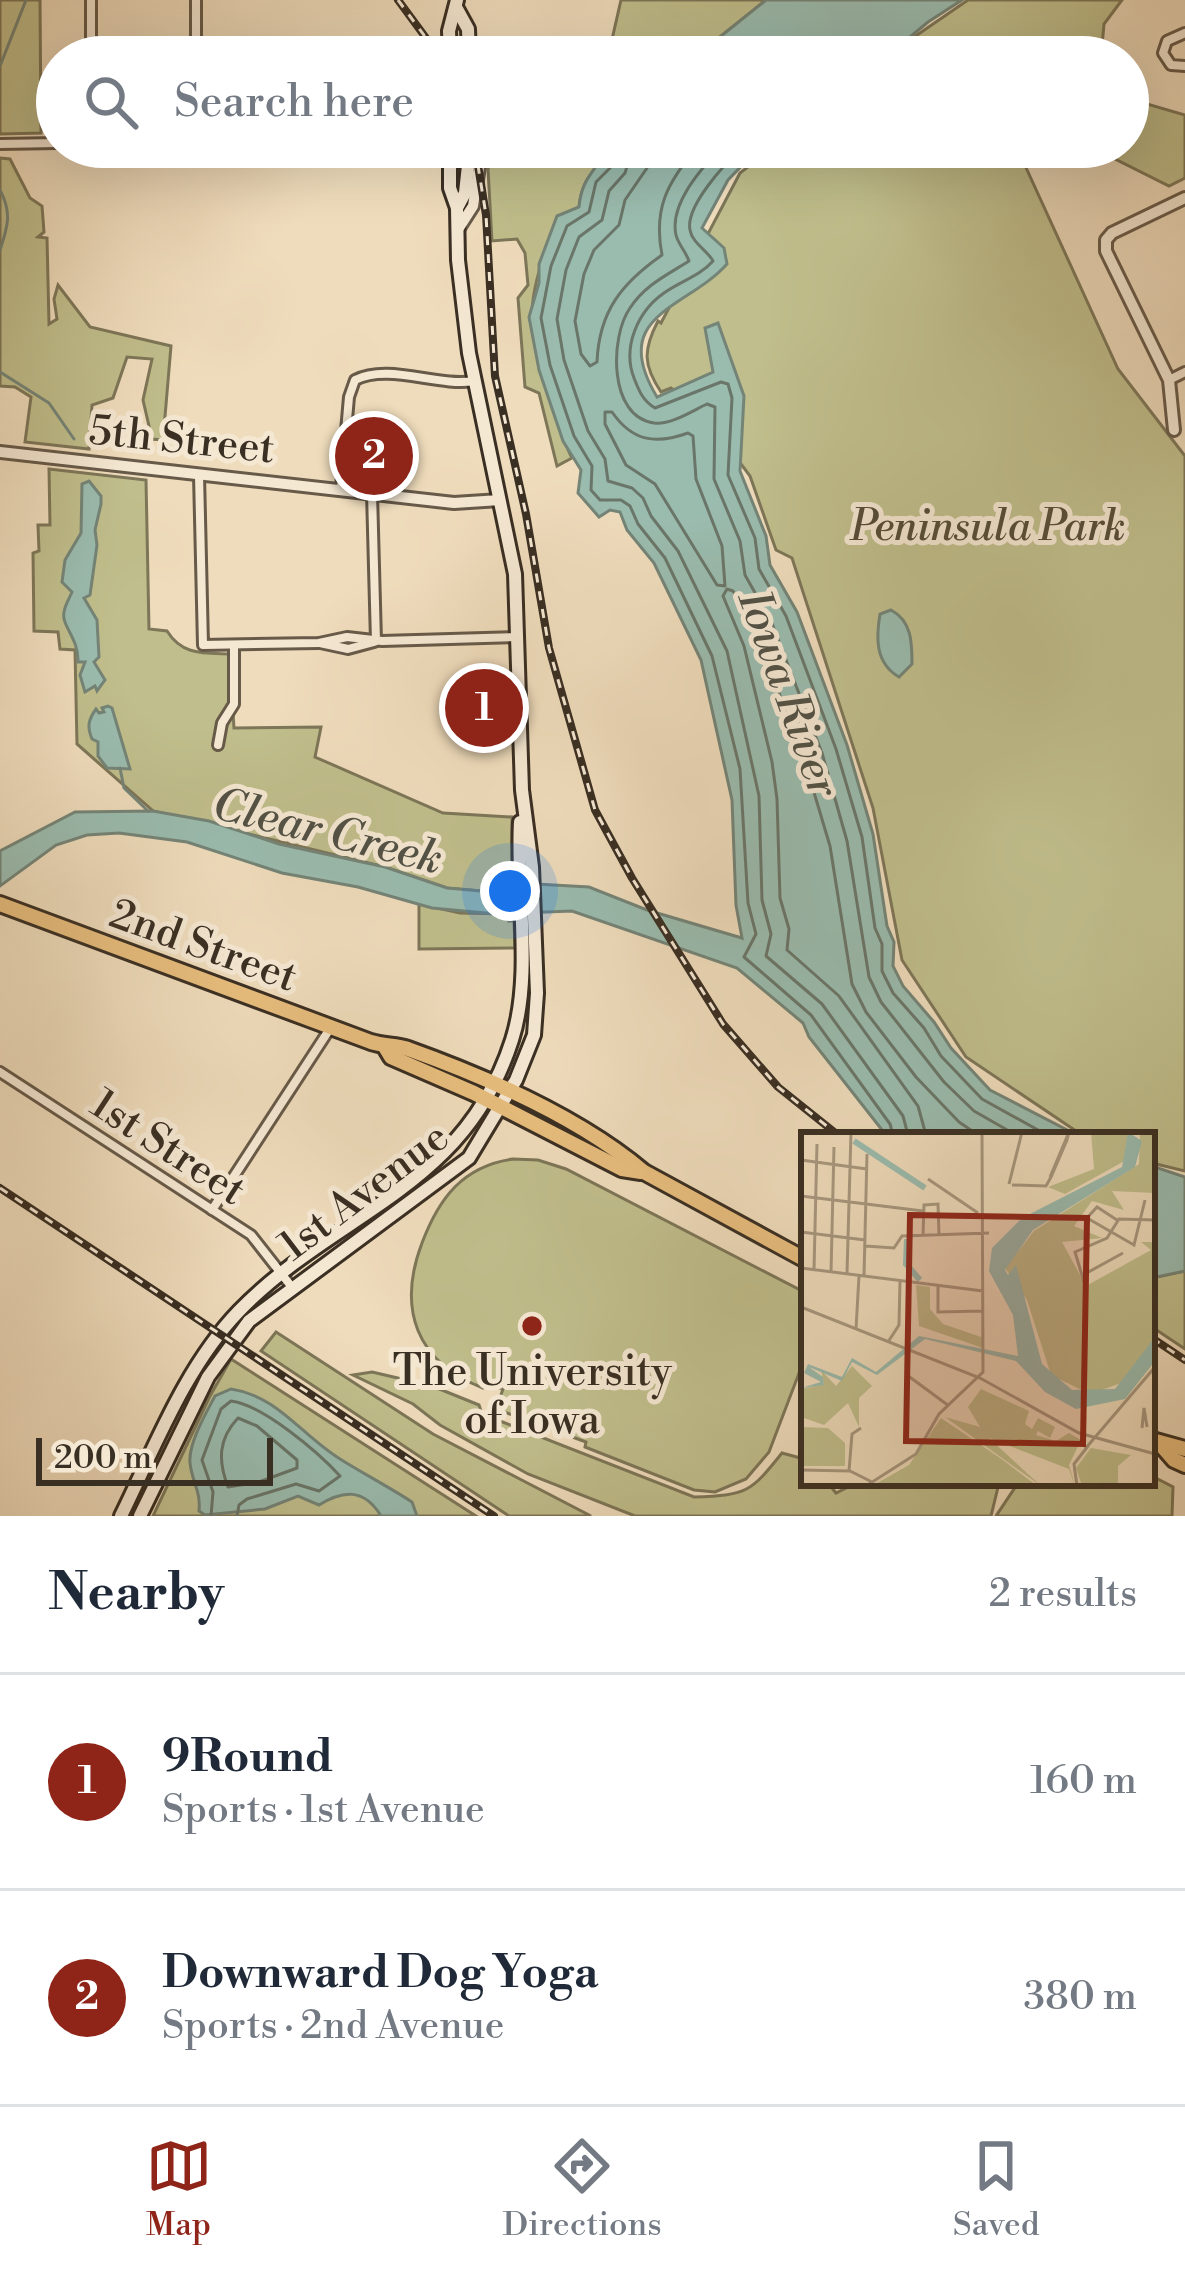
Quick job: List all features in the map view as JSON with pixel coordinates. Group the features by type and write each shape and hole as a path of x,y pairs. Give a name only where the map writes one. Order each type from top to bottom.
{"main road":[{"path":"455,10 468,29 467,36"},
{"name":"1st Avenue","path":"452,168 450,188 459,204"},
{"name":"1st Avenue","path":"121,1516 187,1385 220,1333 259,1292 287,1280 458,1167 478,1146 529,1051 536,1020 526,921 514,558 474,381 458,231 466,168"},
{"name":"2nd Street","path":"3,905 385,1047 400,1046 489,1091 501,1107 622,1169 644,1172"},
{"name":"1st Avenue","path":"140,1516 208,1377 249,1321 287,1280 450,1150 489,1091 511,1043 519,1009 526,921"},
{"name":"2nd Street","path":"489,1091 509,1091 801,1257"},
{"path":"1156,1443 1184,1461"}],"street":[{"path":"91,0 92,36"},
{"path":"196,0 196,36"},
{"path":"1185,33 1167,41 1163,50 1168,63 1185,66"},
{"path":"0,144 36,143"},
{"path":"458,231 473,206 479,168"},
{"path":"1174,430 1169,380 1106,251 1106,240 1185,200"},
{"path":"1169,380 1185,372"},
{"path":"341,488 350,388 359,377 474,381"},
{"name":"5th Street","path":"0,452 464,504 500,500"},
{"path":"199,473 202,645 518,637"},
{"path":"372,492 376,641"},
{"path":"218,745 222,723 234,704 235,645"},
{"path":"212,1210 331,1027"},
{"name":"1st Street","path":"0,1072 251,1235 287,1280"}],"green space":[{"path":"0,0 40,0 36,133 0,134"},
{"path":"621,0 766,0 721,36 613,36"},
{"path":"968,0 1122,0 1104,24 1103,36 916,36"},
{"path":"1149,105 1185,115 1185,178 1169,186 1133,168 1149,168"},
{"path":"0,158 10,159 30,198 42,206 44,232 38,237 47,238 49,324 57,319 58,285 90,327 171,346 163,440 152,439 143,400 152,359 127,357 113,398 92,405 89,449 25,442 31,397 15,387 0,386"},
{"path":"596,168 583,188 579,207 557,217 533,301 539,362 572,458 557,466 539,393 525,387 518,298 528,285 525,253 517,239 492,241 488,169"},
{"name":"Peninsula Park","path":"747,168 1026,168 1118,369 1185,456 1185,1171 1155,1164 1155,1132 1078,1132 966,1057 902,960 873,808 792,558 776,550 750,476 704,414 671,388 661,392 647,357 658,321 661,323"},
{"path":"49,469 146,480 149,629 167,631 179,645 194,651 229,654 234,728 321,727 315,757 443,813 512,817 512,867 508,868 507,886 481,891 447,888 385,867 153,811 77,744 75,650 60,649 58,632 34,631 33,553 39,551 38,525 50,525"},
{"path":"419,904 460,913 509,914 509,921 514,921 515,948 419,949"},
{"path":"538,1160 566,1169 801,1290 801,1368 769,1452 746,1479 715,1492 694,1490 585,1447 586,1442 496,1409 503,1389 486,1383 483,1388 460,1377 428,1348 413,1311 415,1267 422,1243 455,1187 495,1163"},
{"path":"1185,1271 1185,1349 1155,1329 1155,1277"},
{"path":"276,1332 433,1434 591,1516 509,1516 261,1351"},
{"name":"The University of Iowa","path":"231,1359 476,1516 153,1516"},
{"path":"372,1372 432,1386 479,1405 482,1414 694,1497 746,1489 782,1453 801,1458 801,1486 830,1486 836,1493 850,1486 998,1486 991,1516 635,1516 528,1474 440,1425 413,1404 353,1375"},
{"path":"1155,1478 1173,1487 1172,1516 996,1516 1016,1486 1155,1486"}],"water":[{"path":"766,0 962,0 911,36 721,36"},
{"name":"Iowa River","path":"595,168 740,168 702,228 724,248 727,264 658,316 641,348 644,369 657,397 713,372 705,328 718,323 744,396 740,471 766,536 770,565 797,612 847,745 873,834 887,926 894,942 893,966 951,1048 990,1090 1071,1132 884,1132 803,1023 737,968 572,911 496,914 432,908 358,887 282,873 187,842 119,833 87,835 56,845 0,886 0,851 75,812 153,811 385,867 447,888 589,887 742,938 732,800 701,660 654,563 627,530 620,512 610,510 599,517 578,493 581,470 563,441 539,370 529,317 539,264 557,216 579,207"},
{"path":"89,481 101,496 101,504 90,595 84,598 97,620 99,657 94,662 105,680 97,691 95,686 85,692 80,675 85,662 78,662 64,617 72,592 62,582 65,560 81,533 82,484"},
{"path":"891,610 907,626 911,641 912,664 899,677 885,665 878,641 880,614"},
{"path":"108,706 130,769 107,768 98,756 98,742 90,735 93,713 96,709 104,712 102,708"},
{"path":"1155,1167 1185,1177 1185,1271 1155,1277"},
{"name":"The University of Iowa","path":"231,1389 276,1408 349,1465 412,1502 417,1516 381,1516 368,1500 353,1494 319,1505 298,1496 265,1509 205,1515 199,1511 190,1463 192,1447 215,1396"}],"waterway":[{"path":"0,66 26,0"},
{"path":"0,190 8,220 0,250"},
{"path":"0,372 49,403 74,439"},
{"path":"120,768 124,788 148,811"}],"railway":[{"path":"398,0 425,36"},
{"path":"478,168 486,215 495,376 549,648 595,810 723,1024 778,1087 834,1132"},
{"path":"0,1188 494,1516"},
{"path":"1155,1340 1185,1360"}],"place":[{"name":"Downward Dog Yoga","path":"374,456"},
{"name":"9Round","path":"484,708"},
{"name":"The University of Iowa","path":"532,1326"}],"water label":[{"name":"Clear Creek","path":"328,830"}]}
